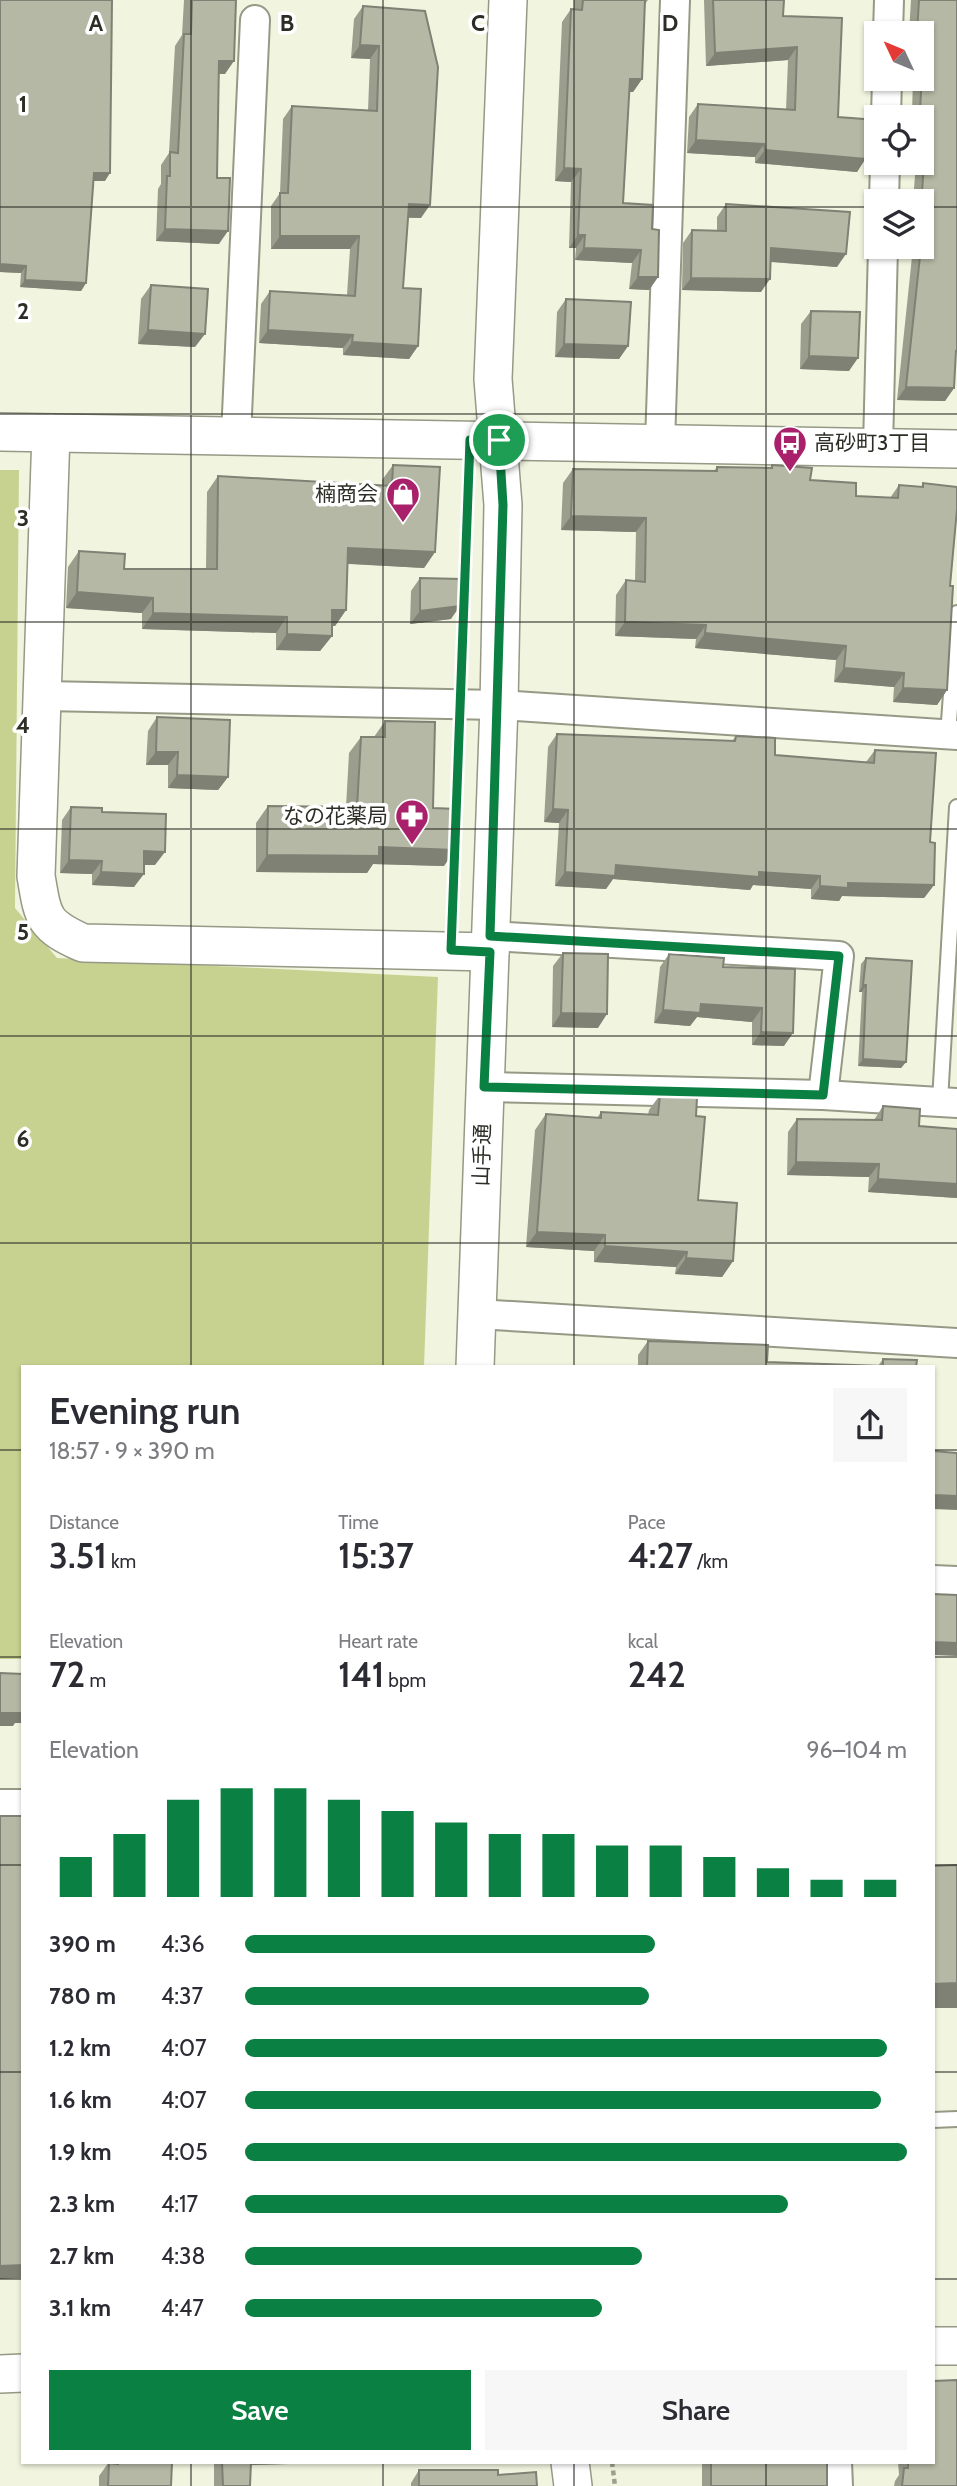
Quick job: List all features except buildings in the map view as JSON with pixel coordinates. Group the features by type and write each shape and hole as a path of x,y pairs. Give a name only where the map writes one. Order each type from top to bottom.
{"street":[{"name":"山手通","path":"475,1365 499,705 503,515 493,379 508,0"},
{"path":"660,443 675,0"},
{"path":"888,21 889,0"},
{"path":"236,436 254,20"},
{"path":"878,447 883,259"},
{"path":"0,432 957,449"},
{"path":"51,433 36,876 41,906 55,930 83,943 451,950 490,944 839,956 823,1095"},
{"path":"44,696 499,705 952,735"},
{"path":"484,1087 823,1095 948,1102"},
{"path":"477,1314 957,1343"},
{"path":"935,1580 957,1581"},
{"path":"0,1804 21,1804"},
{"path":"935,2346 957,2346"},
{"path":"0,2374 21,2374"},
{"path":"570,2464 573,2486"},
{"path":"837,2464 838,2486"}],"lane":[{"path":"952,735 957,613"},
{"path":"948,1102 957,807"},
{"path":"935,2120 957,2119"}],"path":[{"path":"454,827 462,623"},
{"path":"451,950 454,841"},
{"path":"612,2464 615,2486"}],"green space":[{"path":"0,470 19,470 15,908 57,958 438,977 424,1365 21,1365 21,1659 0,1659"}],"place":[{"name":"高砂町3丁目","path":"790,473"},
{"name":"楠商会","path":"403,524"},
{"name":"なの花薬局","path":"412,846"}],"route":[{"path":"470,440 499,440 503,505 490,936 839,956 823,1095 484,1087 490,952 451,950 458,704 470,440"}]}
